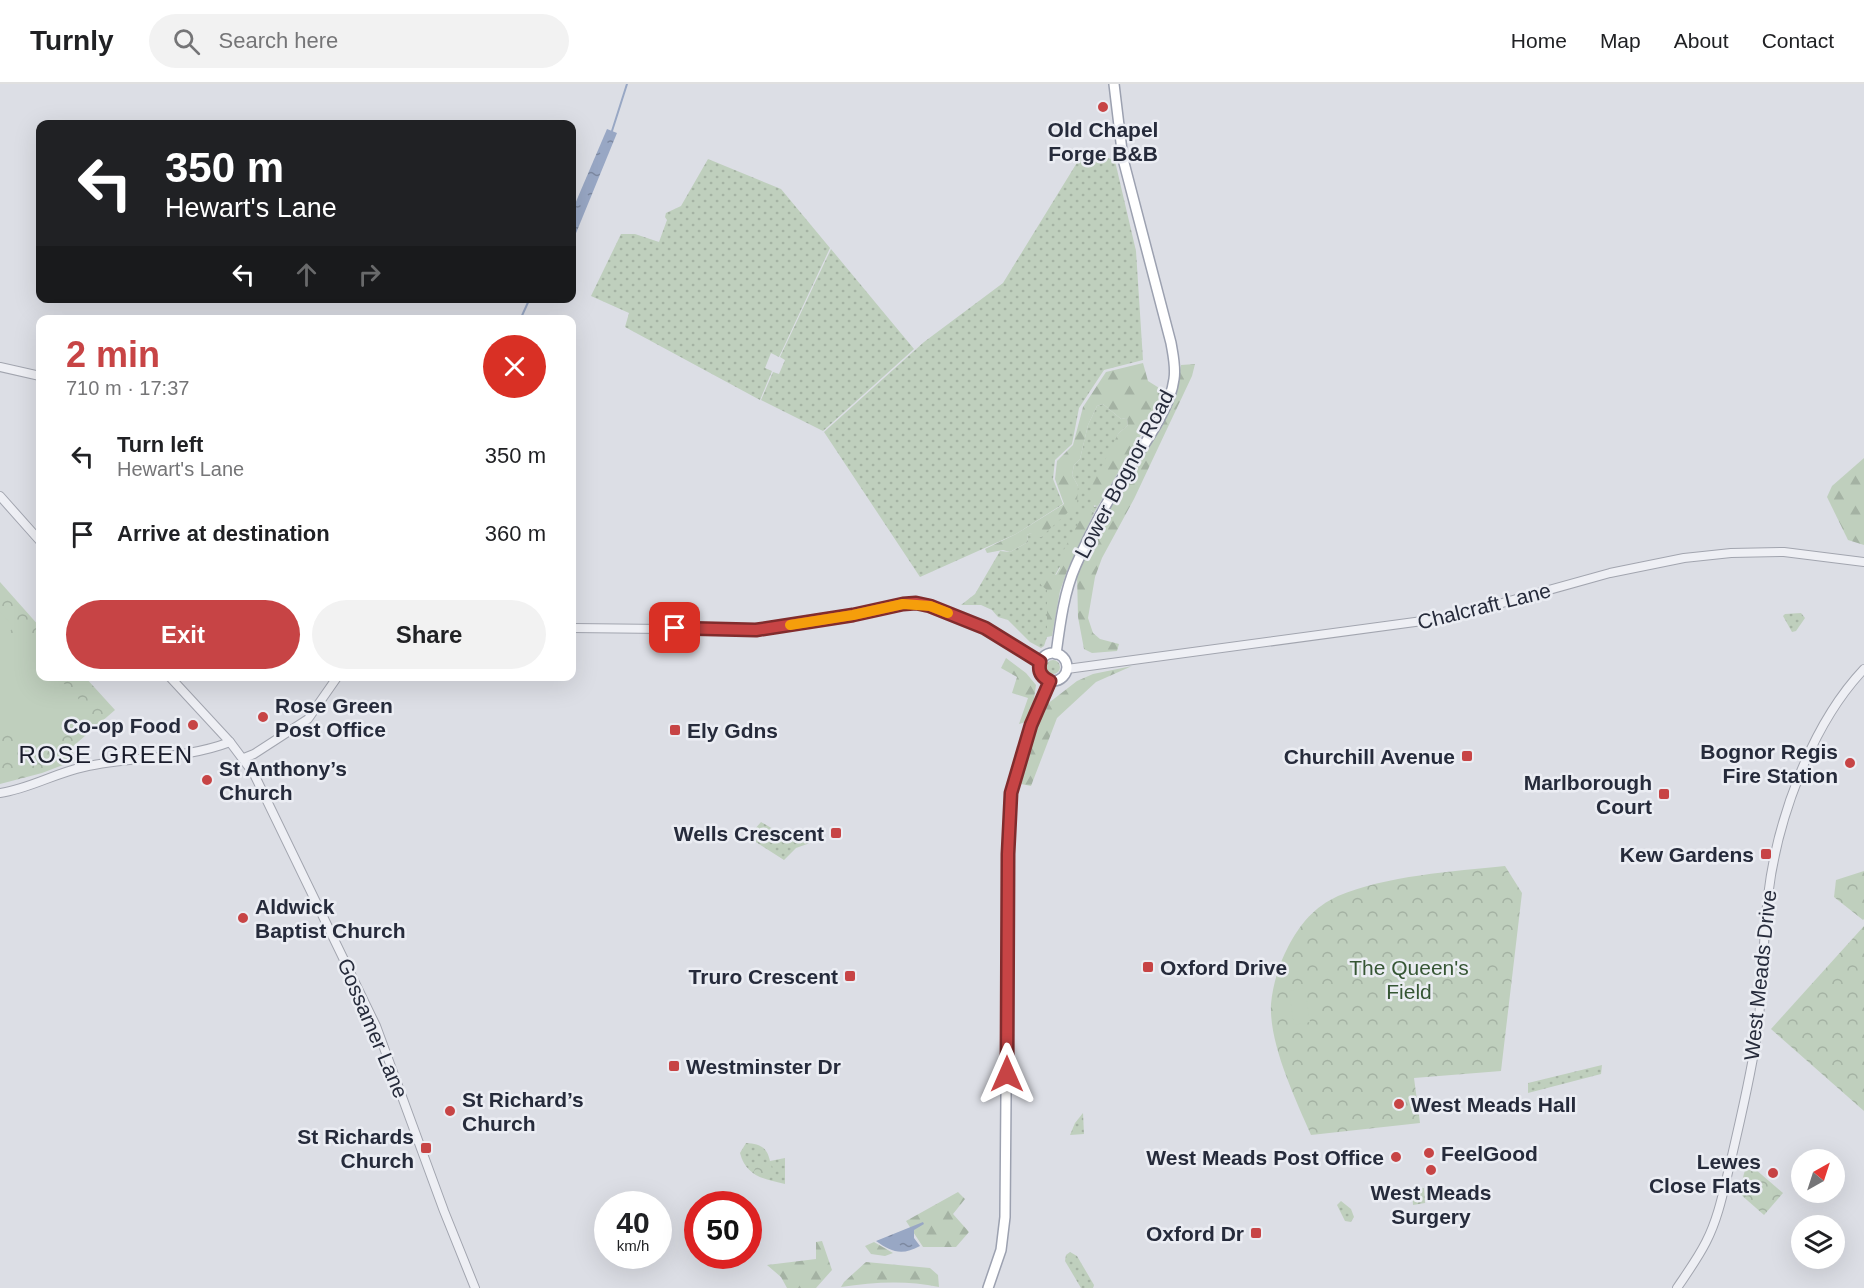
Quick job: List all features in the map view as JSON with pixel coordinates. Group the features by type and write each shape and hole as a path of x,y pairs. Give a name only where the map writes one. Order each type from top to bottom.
{"main road":[{"name":"Lower Bognor Road","path":"1056,654 1062,615 1075,567 1115,489 1160,416 1174,381 1175,364 1172,343 1123,159 1114,84"},
{"path":"1056,654 1063,658 1067,669 1066,674 1059,680 1050,681 1042,676 1040,662 1046,655 1056,654"},
{"path":"988,1288 1001,1250 1005,1217 1008,854 1011,793 1031,725 1050,681"}],"street":[{"path":"0,367 36,375"},
{"path":"0,496 36,537"},
{"name":"Chalcraft Lane","path":"1067,669 1452,617 1610,573 1684,558 1731,553 1784,552 1864,562"},
{"path":"576,628 756,630 916,603 930,606 985,628 1040,662"},
{"name":"West Meads Drive","path":"1677,1288 1706,1242 1714,1224 1739,1127 1758,1025 1767,898 1772,865 1785,813 1816,740 1845,693 1864,669"},
{"name":"Gossamer Lane","path":"174,681 244,758 254,774 376,1026 475,1288"},
{"path":"244,758 308,719 335,681"},
{"path":"0,793 29,786 86,766 209,750 230,742"}],"green space":[{"path":"1086,148 1115,161 1136,251 1143,360 1104,370 1079,408 1072,444 1055,460 1053,479 1063,504 1016,534 920,577 824,432 924,342 1003,283"},
{"path":"708,159 781,189 830,248 779,357 771,353 765,368 772,371 760,400 625,327 629,313 591,296 621,234 635,234 659,242 667,220 666,213 681,206"},
{"path":"831,249 914,349 823,431 761,400 773,372 779,374 785,360 780,357"},
{"path":"1143,363 1148,381 1164,391 1150,420 1098,506 1092,505 1091,488 1118,434 1128,425 1127,418 1121,419 1103,404 1097,406 1088,425 1080,459 1074,465 1072,475 1078,486 1077,504 1041,537 1035,538 1031,533 1027,535 1028,542 1010,552 1003,550 987,553 985,549 1016,534 1064,504 1055,479 1057,461 1073,445 1083,407 1106,372"},
{"path":"1195,364 1192,376 1134,499 1102,558 1095,577 1088,618 1093,633 1100,639 1119,644 1117,651 1092,653 1084,649 1078,617 1077,574 1097,530 1176,392 1181,365"},
{"path":"1103,404 1121,419 1127,418 1128,425 1118,434 1093,495 1094,507 1098,506 1094,513 1091,510 1047,590 1047,637 1041,648 1030,642 1008,620 998,617 992,610 981,605 961,605 975,594 1000,551 1010,552 1028,542 1027,535 1031,533 1041,537 1078,486 1072,475 1074,465 1080,459 1088,425 1097,406"},
{"path":"1864,458 1864,545 1848,540 1827,497 1832,486"},
{"path":"1085,510 1091,510 1094,513 1067,571 1060,591 1052,636 1047,637 1047,590 1041,585 1040,580 1046,571 1056,575 1060,568 1059,559"},
{"path":"0,582 36,622 36,681 89,681 115,710 71,748 76,760 42,773 0,784"},
{"path":"0,612 14,627 0,641"},
{"path":"1801,613 1805,618 1796,631 1792,632 1783,616"},
{"path":"20,635 36,653 36,681 62,681 88,709 37,755 0,714 0,653"},
{"path":"1006,658 1026,673 1036,685 1033,706 1026,722 1019,724 1028,698 1012,693 1017,677 1001,668"},
{"path":"1050,660 1056,660 1060,667 1056,674 1050,674 1046,670 1046,664"},
{"path":"1132,666 1096,682 1057,718 1031,786 1021,784 1037,727 1046,705 1077,681 1093,674"},
{"path":"761,822 785,836 810,843 796,848 784,860 748,837"},
{"name":"The Queen's Field","path":"1505,866 1522,893 1501,1071 1414,1078 1420,1123 1311,1135 1284,1071 1271,1020 1271,1004 1277,974 1285,954 1308,917 1329,900 1357,889 1420,875"},
{"path":"1864,871 1863,920 1834,897 1836,880"},
{"path":"1864,926 1864,1111 1771,1029"},
{"path":"1305,988 1310,1022 1294,1025 1289,991"},
{"path":"1602,1065 1601,1074 1528,1093 1528,1083"},
{"path":"1083,1113 1084,1134 1070,1135 1075,1123"},
{"path":"746,1143 762,1147 767,1152 770,1161 785,1158 785,1184 756,1175 746,1167 740,1153"},
{"path":"759,1160 771,1165 773,1172 768,1179 753,1173"},
{"path":"1747,1162 1783,1193 1764,1215 1739,1193"},
{"path":"1424,1188 1425,1203 1413,1205 1412,1189"},
{"path":"958,1192 965,1199 953,1214 969,1232 956,1247 923,1247 906,1221"},
{"path":"1341,1201 1351,1209 1354,1217 1351,1222 1345,1221 1337,1205"},
{"path":"822,1241 832,1270 816,1288 787,1288 781,1277 767,1265 816,1259 816,1242"},
{"path":"874,1242 893,1253 885,1256 871,1254 865,1246"},
{"path":"1070,1252 1077,1256 1094,1285 1093,1288 1081,1288 1065,1261 1066,1255"},
{"path":"866,1262 930,1268 938,1275 939,1287 890,1282 841,1287"}],"water":[{"path":"607,129 617,133 576,233 576,202"},
{"path":"923,1222 924,1224 914,1230 914,1238 920,1246 914,1249 897,1251 876,1241"}],"waterway":[{"path":"612,131 627,84"},
{"path":"522,315 528,303"}],"slow traffic":[{"path":"790,625 916,603 948,613"}],"place":[{"name":"Old Chapel Forge B&B","path":"1103,107"},
{"name":"Rose Green Post Office","path":"263,717"},
{"name":"Co-op Food","path":"193,725"},
{"name":"Ely Gdns","path":"675,730"},
{"name":"Churchill Avenue","path":"1467,756"},
{"name":"Bognor Regis Fire Station","path":"1850,763"},
{"name":"St Anthony’s Church","path":"207,780"},
{"name":"Marlborough Court","path":"1664,794"},
{"name":"Wells Crescent","path":"836,833"},
{"name":"Kew Gardens","path":"1766,854"},
{"name":"Aldwick Baptist Church","path":"243,918"},
{"name":"Oxford Drive","path":"1148,967"},
{"name":"Truro Crescent","path":"850,976"},
{"name":"Westminster Dr","path":"674,1066"},
{"name":"West Meads Hall","path":"1399,1104"},
{"name":"St Richard’s Church","path":"450,1111"},
{"name":"St Richards Church","path":"426,1148"},
{"name":"FeelGood","path":"1429,1153"},
{"name":"West Meads Post Office","path":"1396,1157"},
{"name":"West Meads Surgery","path":"1431,1170"},
{"name":"Lewes Close Flats","path":"1773,1173"},
{"name":"Oxford Dr","path":"1256,1233"}],"district":[{"name":"ROSE GREEN","path":"106,754"}],"route":[{"path":"675,628 756,630 827,620 916,603 930,606 985,628 1040,662 1042,676 1050,681 1031,725 1011,793 1007,914 1007,1074"}]}
